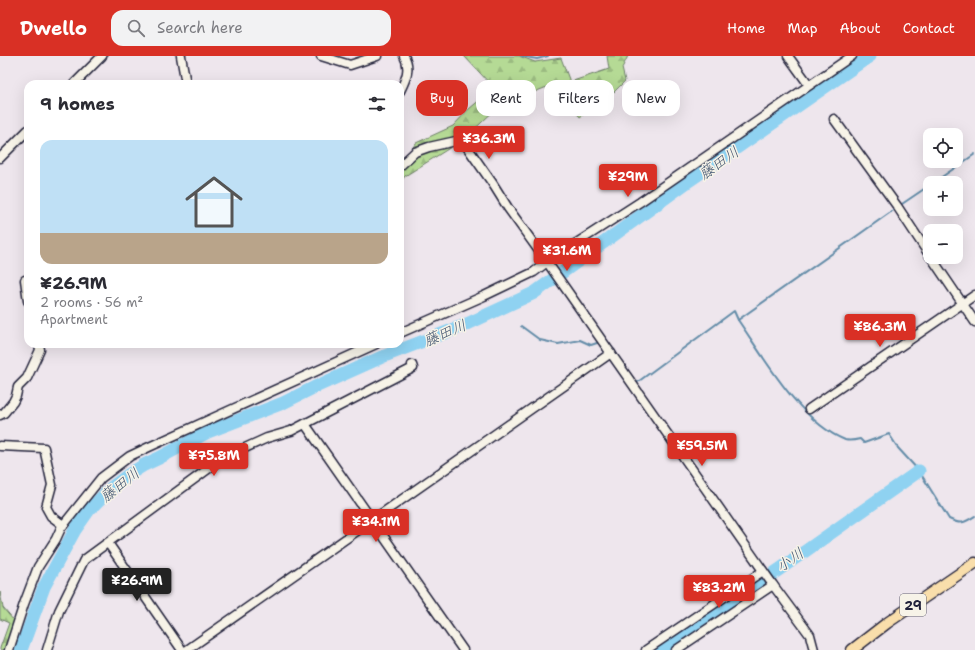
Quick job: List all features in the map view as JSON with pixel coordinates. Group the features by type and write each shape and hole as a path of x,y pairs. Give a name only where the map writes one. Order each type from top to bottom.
{"main road":[{"name":"29","path":"852,650 887,623 975,563"}],"street":[{"path":"78,80 102,56"},
{"path":"181,56 185,80"},
{"path":"321,56 350,65 377,56"},
{"path":"404,56 408,68 404,83"},
{"path":"788,56 808,85"},
{"path":"404,331 491,293 534,272 640,202 852,56"},
{"path":"834,119 923,246"},
{"path":"0,158 24,134"},
{"path":"404,162 415,152 429,147 456,141 465,144 508,208 570,293 763,571 810,635 814,650"},
{"path":"935,264 975,322"},
{"path":"809,410 975,295"},
{"path":"0,415 4,413 13,402 18,387 27,378 40,348"},
{"path":"9,650 38,567 63,525 101,478 130,456 367,348"},
{"path":"187,650 611,353"},
{"path":"47,650 59,611 84,560 224,458 267,438 287,432 305,424 413,368 412,365"},
{"path":"305,424 463,650"},
{"path":"0,446 44,448 52,485 46,507 51,516 63,525"},
{"path":"108,543 182,650"},
{"path":"646,650 763,571"},
{"path":"676,650 773,585"}],"green space":[{"path":"464,56 519,56 535,62 561,58 569,80 544,80 544,88 536,91 536,80 486,80"},
{"path":"607,56 628,56 622,68 625,80 622,80 622,84 614,92 614,80 576,80 609,69"},
{"path":"476,103 476,116 488,116 464,139 404,177 404,160 416,143 453,126 462,116 468,116 469,109"},
{"path":"0,592 3,608 14,621 6,650 0,650 9,623 0,619"}],"waterway":[{"path":"521,56 537,59 548,56"},
{"name":"藤田川","path":"21,650 44,587 75,530 89,510 112,487 128,475 144,465 208,432 283,403 382,357 465,325 534,293 686,183 870,56"},
{"path":"943,176 975,154"},
{"path":"899,206 923,190"},
{"path":"738,320 895,209"},
{"path":"635,384 734,311 738,320 785,388 813,419 829,431 845,440 860,439 864,443 889,434 898,448 919,471 949,519 960,523 975,516"},
{"path":"521,326 540,340 558,344 580,340 591,345 600,342"},
{"name":"小川","path":"661,650 780,569 919,471"}]}
